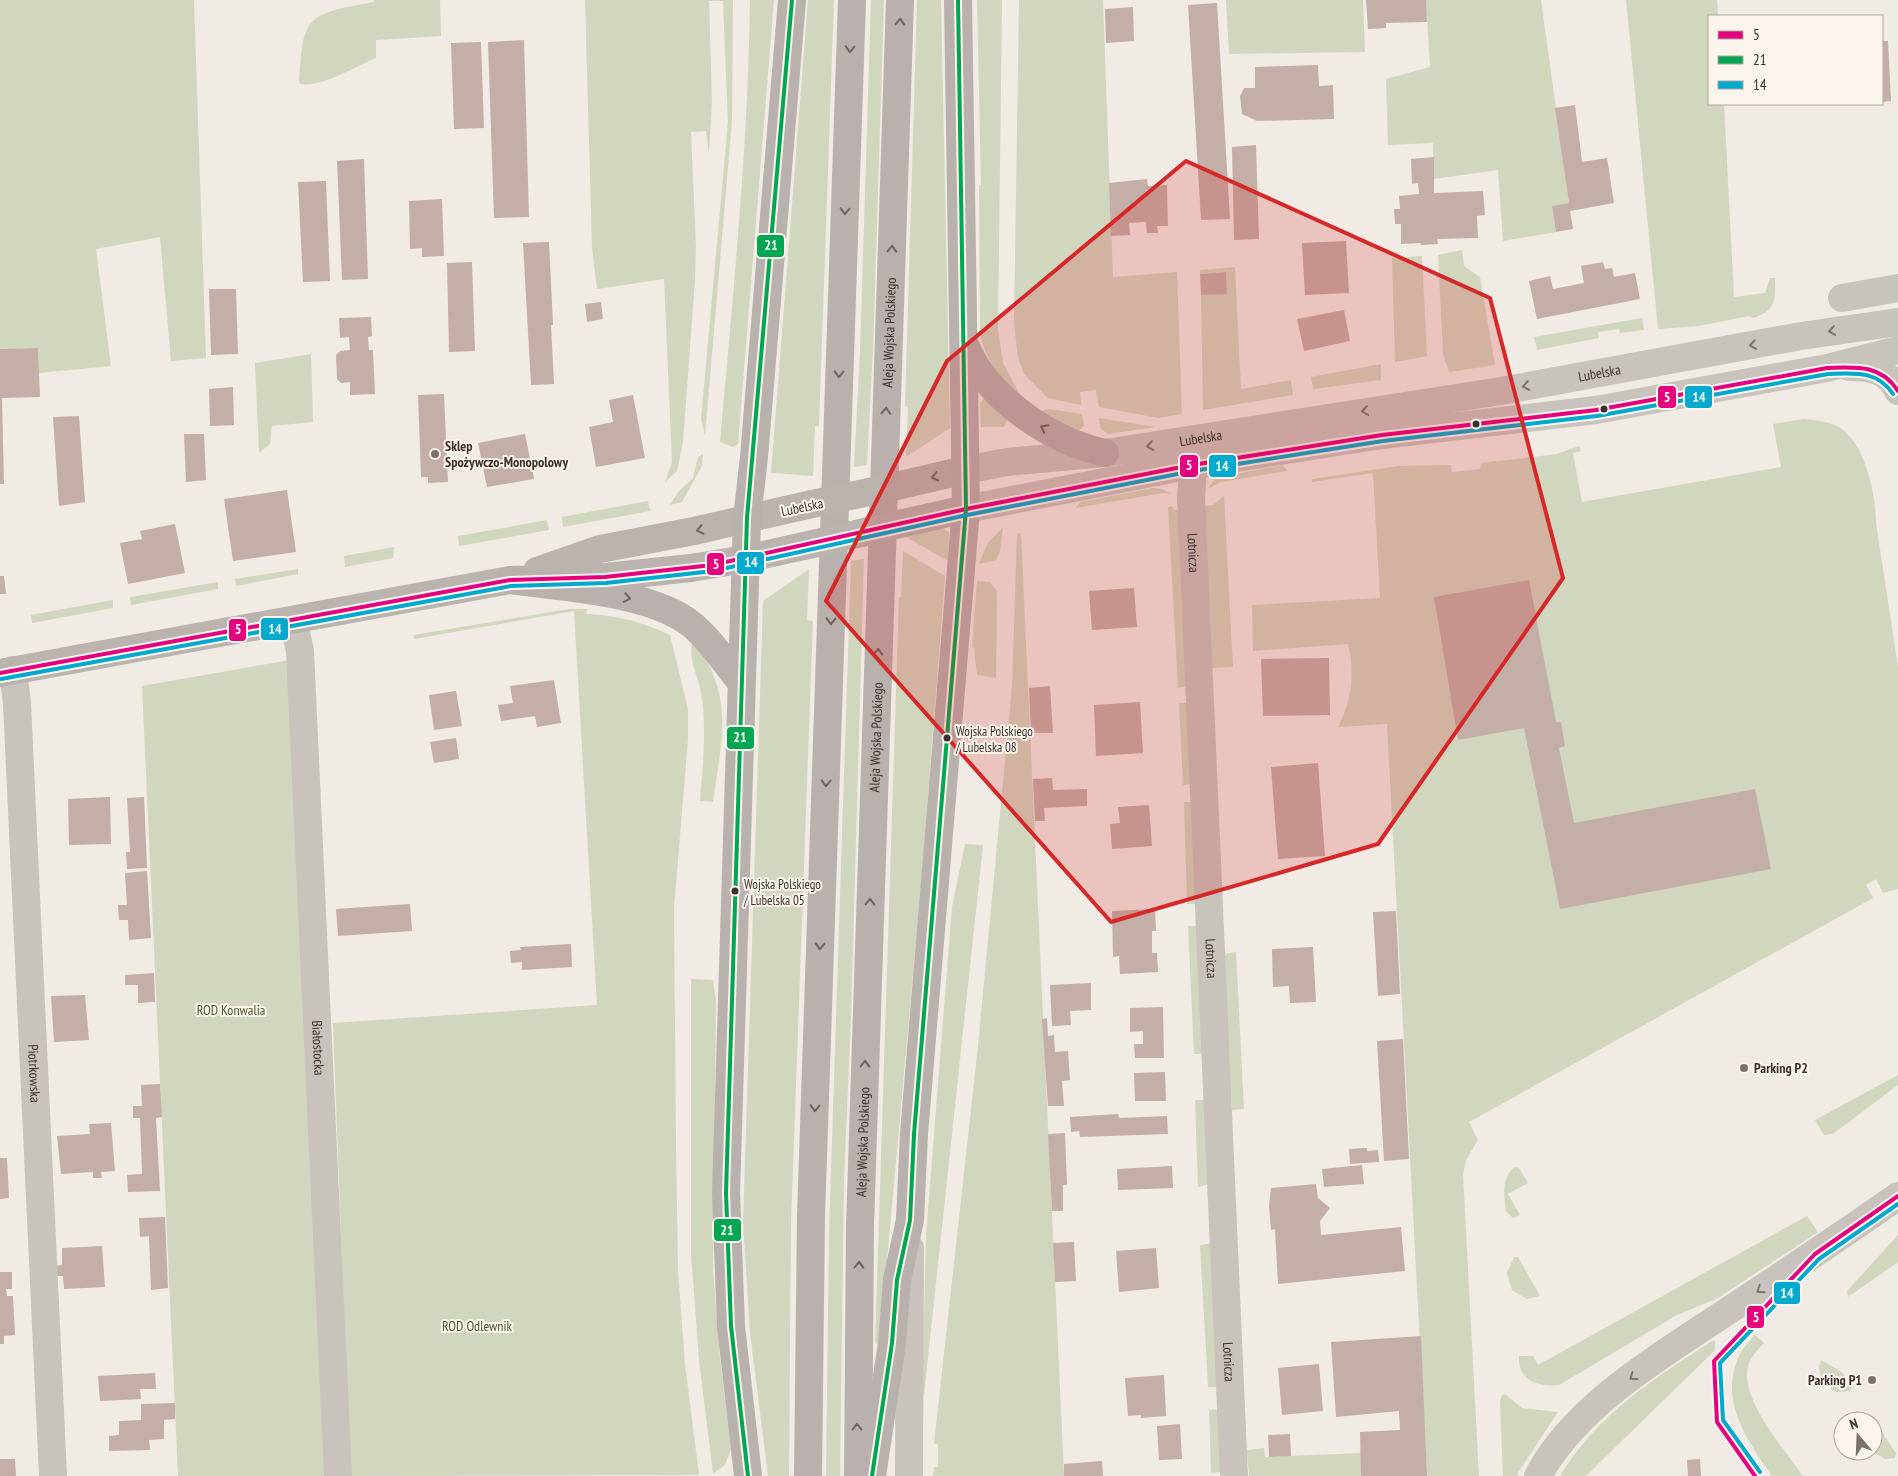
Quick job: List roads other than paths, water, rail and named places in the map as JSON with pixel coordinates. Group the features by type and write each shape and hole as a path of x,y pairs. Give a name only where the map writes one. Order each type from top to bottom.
{"main road":[{"path":"748,1476 731,1326 726,1193 741,682 747,518 755,447 792,0"},
{"path":"808,1476 812,1206 852,0"},
{"name":"Aleja Wojska Polskiego","path":"858,1476 860,1226 900,0"},
{"path":"872,1476 892,1343 897,1280 910,1220 914,1134 966,509 965,345 958,0"},
{"path":"965,345 972,362 983,377 1021,414 1076,444 1105,454"},
{"name":"Lubelska","path":"6,672 510,580 600,549 965,470"},
{"name":"Lubelska","path":"510,580 612,577 745,559 966,509"},
{"path":"510,580 630,598 663,609 692,625 741,682"}],"street":[{"path":"1842,298 1898,288"},
{"name":"Lubelska","path":"966,509 1194,452 1502,391 1864,326 1898,322"},
{"path":"1864,326 1898,329"},
{"name":"Lubelska","path":"965,470 1007,462 1105,454 1194,452 1382,435 1596,410 1827,368 1898,350"},
{"path":"1827,368 1864,367 1880,371 1895,384 1898,391"},
{"name":"Lotnicza","path":"1194,452 1192,508 1234,1476"},
{"name":"Białostocka","path":"293,620 300,651 338,1476"},
{"name":"Piotrkowska","path":"6,672 17,703 53,1476"},
{"path":"1538,1476 1572,1428 1606,1397 1672,1348 1898,1196"},
{"path":"908,1476 910,1220"}],"place":[{"name":"Sklep Spożywczo-Monopolowy","path":"435,454"},
{"name":"Wojska Polskiego / Lubelska 08","path":"947,738"},
{"name":"Wojska Polskiego / Lubelska 05","path":"735,891"},
{"name":"Parking P2","path":"1744,1068"},
{"name":"Parking P1","path":"1872,1380"}],"park label":[{"name":"ROD Konwalia","path":"231,1010"},
{"name":"ROD Odlewnik","path":"477,1326"}]}
